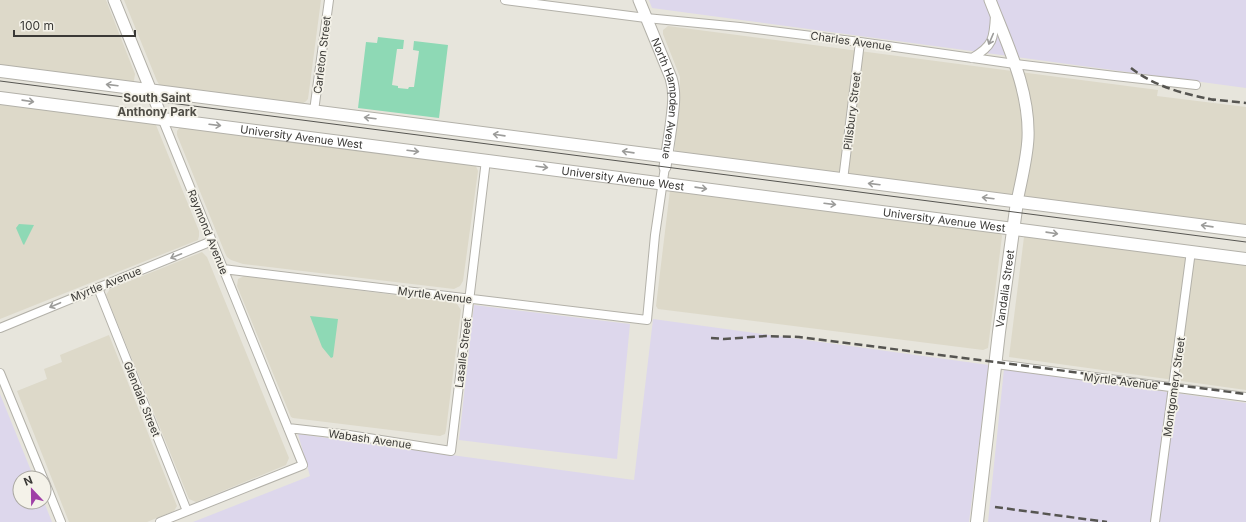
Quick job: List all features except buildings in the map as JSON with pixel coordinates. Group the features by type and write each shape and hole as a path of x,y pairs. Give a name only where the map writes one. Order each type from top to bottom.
{"main road":[{"path":"0,70 151,91 314,111 666,162 843,180 1246,231"},
{"name":"University Avenue West","path":"0,98 1246,259"},
{"name":"Vandalia Street","path":"977,522 1017,202"}],"street":[{"name":"Raymond Avenue","path":"114,0 303,465 187,510"},
{"name":"Carleton Street","path":"314,111 329,0"},
{"name":"Charles Avenue","path":"505,0 646,18 740,27 860,42 1014,64 1196,84"},
{"name":"North Hampden Avenue","path":"639,0 671,78 674,101 662,183 647,320"},
{"name":"Vandalia Street","path":"990,0 1022,88 1025,107 1028,138 1017,202"},
{"name":"Vandalia Street","path":"972,58 990,44 994,30 995,13"},
{"name":"Pillsbury Street","path":"843,180 860,42"},
{"name":"Lasalle Street","path":"451,451 486,160"},
{"name":"Myrtle Avenue","path":"0,328 212,241"},
{"name":"Montgomery Street","path":"1155,522 1191,251"},
{"name":"Myrtle Avenue","path":"223,269 647,320"},
{"name":"Glendale Street","path":"98,288 187,510"},
{"name":"Myrtle Avenue","path":"996,364 1246,397"},
{"path":"0,373 40,470"},
{"name":"Wabash Avenue","path":"288,428 349,435 451,451"},
{"path":"52,499 61,522"},
{"path":"160,522 187,510"}],"shaded area":[{"path":"0,0 106,0 135,74 134,81 130,83 0,66"},
{"path":"124,0 321,0 308,99 301,104 160,86"},
{"path":"649,0 1246,0 1246,88 652,8"},
{"path":"668,26 1158,90 1157,96 1246,107 1246,227 678,154 675,151 675,146 680,77 663,34 663,30"},
{"path":"0,102 153,122 156,125 199,231 198,240 0,319"},
{"path":"181,126 475,164 478,171 463,281 460,286 454,289 243,264 231,260 225,253 177,135 177,131"},
{"path":"670,190 1000,232 1002,236 988,348 983,350 658,309 656,306"},
{"path":"1028,234 1246,263 1246,390 1009,357 1024,237"},
{"path":"202,252 207,257 289,458 286,465 196,502 189,499 106,295 110,289"},
{"path":"244,276 451,302 457,304 461,310 445,434 440,436 291,417 237,286 238,279"},
{"path":"474,305 630,324 617,459 459,440"},
{"path":"653,319 989,365 969,522 193,522 310,476 298,434 634,480"},
{"path":"109,335 177,506 174,511 147,522 69,522 52,479 52,470 48,470 17,391 47,379 44,369 62,362 60,355"},
{"path":"1004,369 1246,403 1246,522 988,522"},
{"path":"0,394 31,470 12,470 12,510 47,510 52,522 0,522"}],"green space":[{"path":"378,37 404,40 403,49 397,49 392,85 398,86 398,88 408,89 409,87 414,87 419,51 413,50 414,41 448,45 439,118 358,108 366,42 377,43"},
{"path":"19,224 34,225 24,245 16,228"},
{"path":"310,316 338,319 333,357 331,358 322,347"}],"tram line":[{"path":"0,81 1246,242"}],"railway":[{"path":"1131,68 1140,75 1160,85 1214,100"},
{"path":"1208,99 1246,103"},
{"path":"711,338 724,339 766,336 799,337 1246,394"},
{"path":"995,507 1107,522"}],"district":[{"name":"South Saint Anthony Park","path":"157,105"}]}
